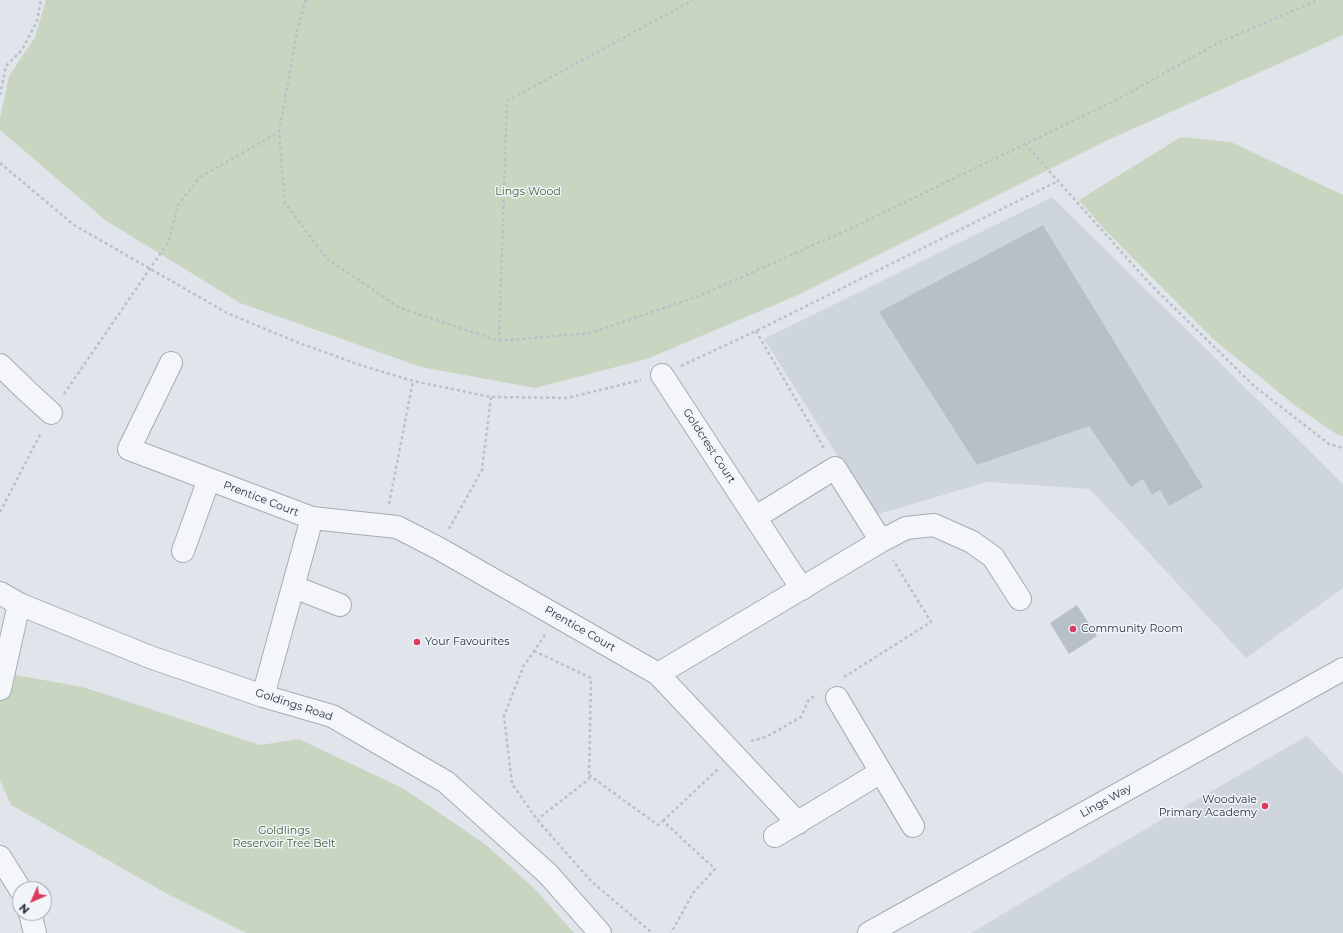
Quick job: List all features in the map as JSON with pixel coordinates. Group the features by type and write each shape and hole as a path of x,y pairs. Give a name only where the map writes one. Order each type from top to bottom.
{"street":[{"name":"Prentice Court","path":"171,363 130,449 312,518 397,527 438,548 658,674 798,823"},
{"path":"0,365 51,413"},
{"name":"Goldcrest Court","path":"662,375 802,589"},
{"path":"756,517 835,468 881,540"},
{"name":"Prentice Court","path":"183,551 209,479"},
{"name":"Prentice Court","path":"263,696 312,518"},
{"path":"658,674 802,589 881,540 906,528 934,525 972,542 993,557 1020,599"},
{"path":"294,587 340,605"},
{"name":"Goldings Road","path":"0,593 19,604 150,658 263,696 332,716 446,782 548,874 600,933"},
{"path":"0,690 19,604"},
{"name":"Lings Way","path":"869,933 1343,668"},
{"path":"838,698 913,826"},
{"path":"775,836 881,772"},
{"path":"0,857 15,881"},
{"path":"32,921 35,933"}],"path":[{"path":"0,95 6,66 22,50 36,21 41,0"},
{"path":"306,0 298,26 280,132 285,203 326,258 400,308 499,341 590,333 699,296 854,228 1118,98 1218,43 1318,0"},
{"path":"499,341 507,101 693,0"},
{"path":"0,512 51,413 169,241 178,205 200,177 280,132"},
{"path":"1025,144 1151,285 1254,386 1329,444 1343,448"},
{"path":"0,163 74,225 227,313 294,341 357,364 414,381 491,397 567,398 662,375 756,331 1058,181"},
{"path":"756,331 835,468"},
{"path":"388,526 389,504 414,381"},
{"path":"438,548 482,470 491,397"},
{"path":"557,616 523,668 504,716 512,784 537,819 591,881 652,933"},
{"path":"534,651 592,678 589,779 537,819"},
{"path":"589,776 658,825 663,821 715,869 693,893 671,933"}],"shaded area":[{"path":"1052,197 1343,484 1343,588 1246,658 1090,489 987,482 875,515 764,339"},
{"name":"Woodvale Primary Academy","path":"1307,736 1343,774 1343,933 971,933 1132,837"}],"green space":[{"name":"Lings Wood","path":"46,0 1343,0 1343,35 1108,140 798,295 647,359 535,388 421,367 240,303 105,220 0,130 0,118 9,76 35,37"},
{"path":"1181,137 1231,142 1343,195 1343,436 1338,435 1297,407 1213,339 1103,228 1079,200"},
{"name":"Goldlings Reservoir Tree Belt","path":"4,673 83,687 260,745 299,739 404,789 485,844 535,889 574,933 246,933 169,895 11,805 0,780 0,689"}],"building":[{"path":"1043,225 1203,487 1169,506 1160,490 1152,495 1143,479 1131,487 1089,426 977,465 879,312"},
{"name":"Community Room","path":"1077,605 1097,636 1069,654 1050,623"}],"place":[{"name":"Community Room","path":"1073,629"},
{"name":"Your Favourites","path":"417,642"},
{"name":"Woodvale Primary Academy","path":"1265,806"}]}
